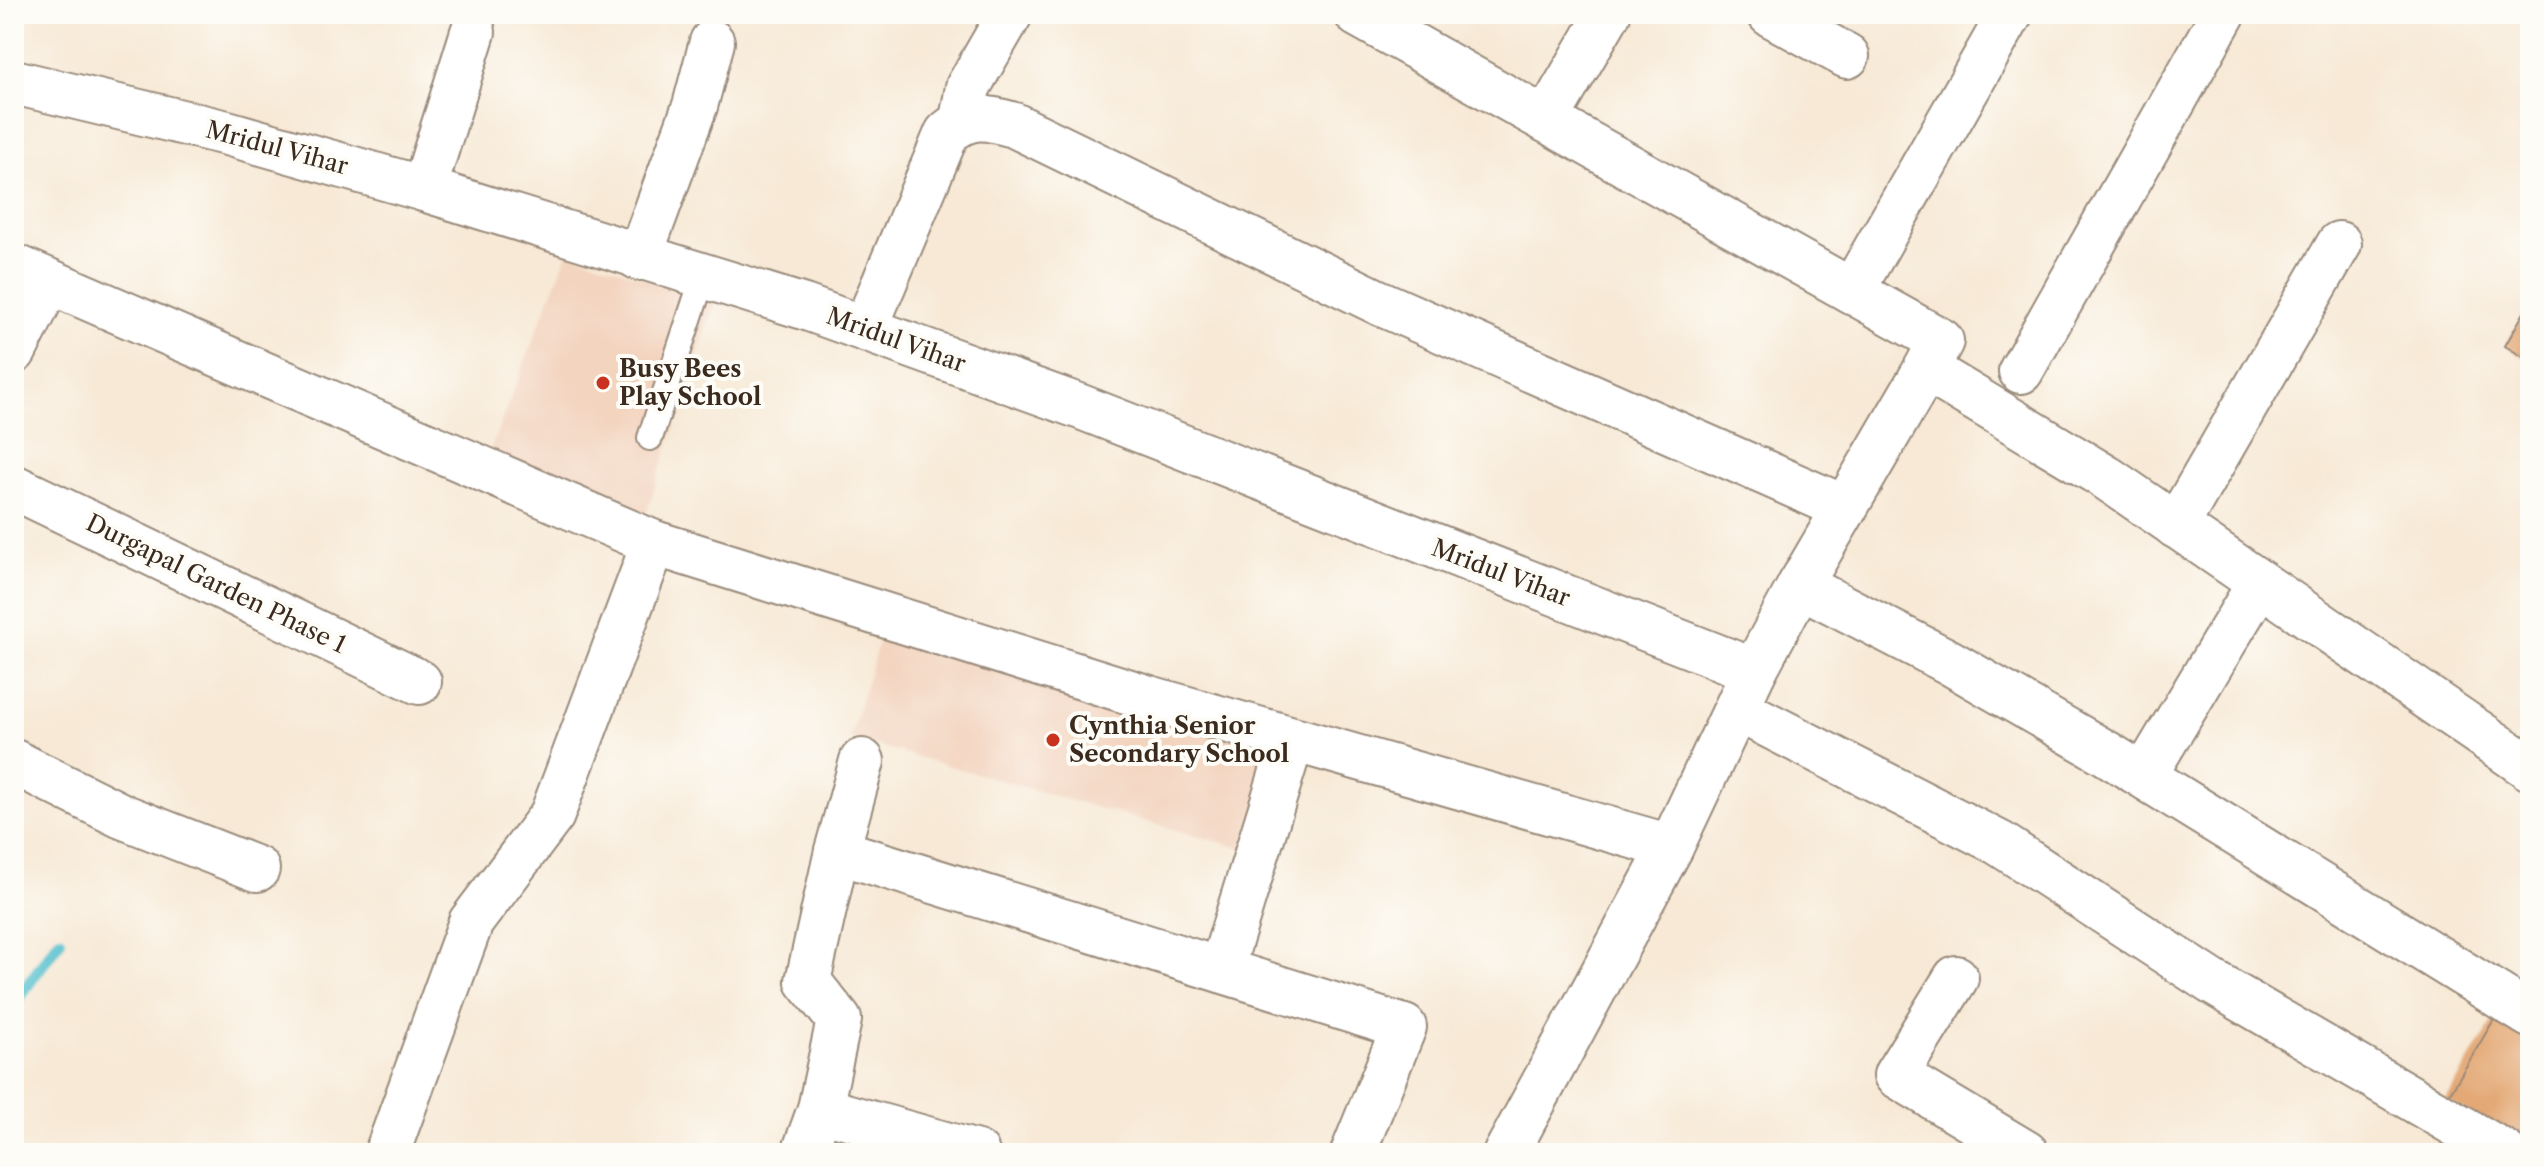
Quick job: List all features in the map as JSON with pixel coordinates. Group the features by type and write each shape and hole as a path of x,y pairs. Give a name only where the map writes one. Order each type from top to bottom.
{"street":[{"path":"962,120 968,87 1010,14"},
{"path":"1357,14 1941,341 1800,585 1671,847 1506,1153"},
{"path":"1546,120 1608,14"},
{"path":"1770,14 1847,56"},
{"path":"1852,291 2010,14"},
{"path":"2021,371 2223,14"},
{"path":"424,189 473,32"},
{"path":"639,258 695,106 712,42"},
{"name":"Mridul Vihar","path":"14,82 227,133 424,189 865,329 1095,412 1746,690 1999,843 2212,982 2505,1153"},
{"path":"865,329 947,133 962,120 988,118 1014,125 1380,303 1845,508"},
{"path":"2176,526 2339,244"},
{"path":"14,351 32,274 654,543 1292,740 1671,847"},
{"path":"1926,369 2107,478 2530,768"},
{"name":"Durgapal Garden Phase 1","path":"14,487 419,682"},
{"path":"387,1153 471,922 552,815 654,543"},
{"path":"2144,776 2259,584"},
{"path":"1800,585 1949,662 2144,776 2530,1015"},
{"path":"1221,970 1292,740"},
{"path":"804,1153 820,1109 839,1020 808,981 837,851 862,761"},
{"path":"14,762 122,816 257,869"},
{"path":"837,851 1404,1027 1353,1153"},
{"path":"1956,978 1896,1075 2026,1153"},
{"path":"820,1109 977,1153"}],"lane":[{"path":"650,438 703,277"}],"shaded area":[{"name":"Busy Bees Play School","path":"568,252 715,302 642,527 485,463"},
{"name":"Cynthia Senior Secondary School","path":"883,628 1256,742 1271,765 1247,850 850,738"}],"building":[{"path":"2530,302 2530,361 2505,346"},
{"path":"2499,1011 2530,1029 2530,1150 2446,1100"}],"waterway":[{"path":"14,1004 60,940"}],"place":[{"name":"Busy Bees Play School","path":"603,383"},
{"name":"Cynthia Senior Secondary School","path":"1053,740"}]}
